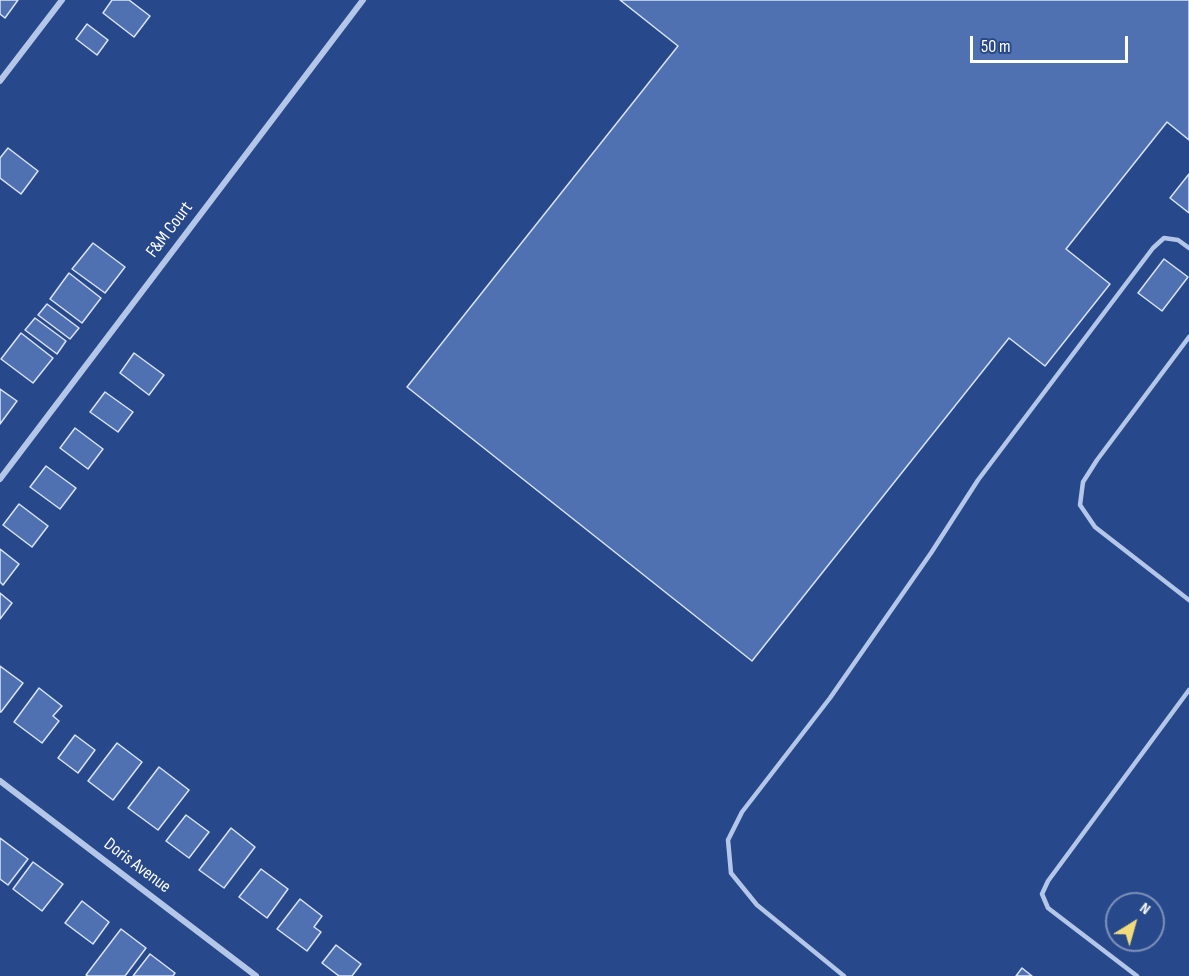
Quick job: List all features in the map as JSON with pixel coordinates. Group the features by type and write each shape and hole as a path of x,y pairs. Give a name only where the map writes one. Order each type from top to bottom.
{"street":[{"path":"0,81 62,0"},
{"name":"F&M Court","path":"0,479 363,0"},
{"name":"Doris Avenue","path":"0,781 256,976"}],"lane":[{"path":"844,976 757,905 731,873 728,840 742,812 830,698 931,553 978,480 1153,248 1164,238 1178,240 1189,248"},
{"path":"1189,337 1097,460 1083,482 1080,505 1095,527 1189,600"},
{"path":"1137,976 1048,908 1042,894 1048,881 1189,690"}],"building":[{"path":"0,0 18,0 5,18 0,14"},
{"path":"112,0 129,0 150,16 134,37 103,13"},
{"path":"620,0 1189,0 1189,140 1167,122 1066,249 1110,284 1045,366 1009,338 752,661 407,387 678,46"},
{"path":"87,24 108,40 97,55 76,39"},
{"path":"8,148 38,171 21,194 0,178 0,158"},
{"path":"1189,174 1189,213 1170,198"},
{"path":"93,243 125,267 105,293 72,269"},
{"path":"1164,259 1188,277 1162,311 1138,293"},
{"path":"69,273 101,298 82,323 50,299"},
{"path":"47,304 79,328 70,339 38,315"},
{"path":"35,318 66,341 57,354 25,330"},
{"path":"21,333 53,358 33,383 1,359"},
{"path":"134,353 164,375 149,395 120,373"},
{"path":"0,389 17,401 0,424"},
{"path":"105,392 133,412 118,432 90,412"},
{"path":"75,428 103,449 88,469 60,448"},
{"path":"46,466 76,488 60,509 30,487"},
{"path":"19,504 48,526 32,547 3,525"},
{"path":"0,549 19,564 3,585 0,582"},
{"path":"0,593 12,603 0,619"},
{"path":"0,666 23,683 1,712 0,712"},
{"path":"39,688 62,706 53,716 59,721 42,743 14,722"},
{"path":"75,735 95,750 78,773 58,758"},
{"path":"117,743 142,762 113,800 88,781"},
{"path":"159,767 189,790 158,830 128,808"},
{"path":"186,815 209,832 189,858 166,841"},
{"path":"231,828 255,847 224,888 199,870"},
{"path":"0,838 28,859 8,885 0,879"},
{"path":"33,862 63,884 42,911 13,889"},
{"path":"261,869 288,889 267,918 239,897"},
{"path":"300,899 322,916 314,927 321,932 307,951 277,929"},
{"path":"82,901 109,922 93,944 65,923"},
{"path":"121,929 146,948 125,976 86,975"},
{"path":"336,945 361,964 352,976 339,976 322,963"},
{"path":"150,954 175,973 173,976 133,976"},
{"path":"1022,968 1032,976 1016,976"}]}
